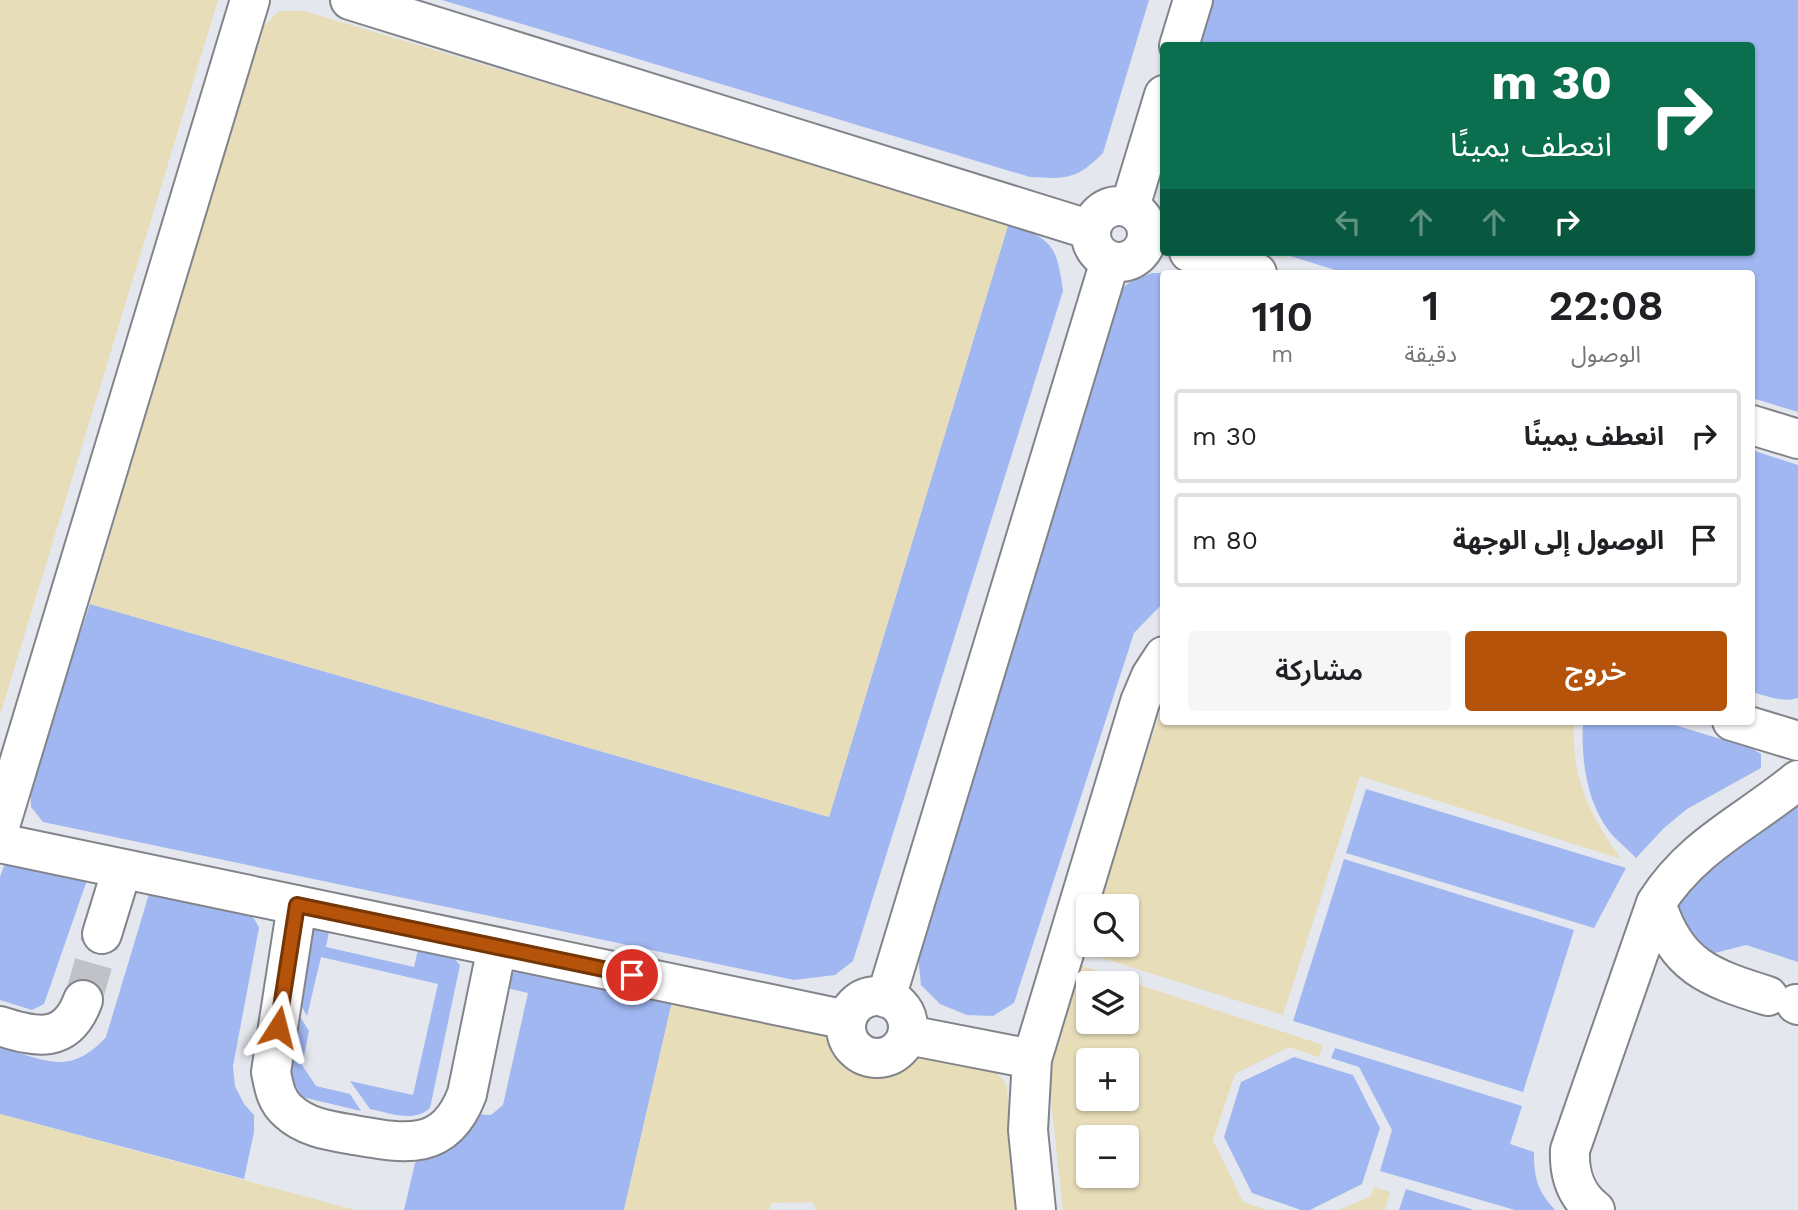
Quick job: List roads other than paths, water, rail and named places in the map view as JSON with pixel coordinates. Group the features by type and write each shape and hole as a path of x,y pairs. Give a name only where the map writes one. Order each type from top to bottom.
{"lane":[{"path":"0,826 250,0"},
{"path":"349,0 1101,246 1129,261 1138,256 1147,230 1160,127"},
{"path":"1180,42 1193,0"},
{"path":"886,998 1101,246 1094,221 1100,212 1109,207 1147,230"},
{"path":"1202,256 1248,270"},
{"path":"1755,426 1798,439"},
{"path":"1036,1210 1028,1130 1032,1059 1140,702 1160,662"},
{"path":"1744,725 1798,741"},
{"path":"1595,1210 1580,1195 1573,1181 1569,1166 1570,1150 1656,903 1670,881 1696,855 1798,780"},
{"path":"0,843 847,1020"},
{"path":"102,934 122,869"},
{"path":"1656,903 1662,923 1686,958 1721,981 1787,1002"},
{"path":"297,905 271,1072 275,1093 287,1110 304,1123 324,1129 403,1143 421,1141 437,1135 451,1125 467,1094 497,947"},
{"path":"874,996 886,998 897,1003 904,1012 908,1035 901,1047 890,1055 877,1058 863,1055 852,1047 847,1034 847,1020 852,1009 862,1000 874,996"},
{"path":"0,1026 32,1036 56,1032 67,1026 75,1017 83,1000"},
{"path":"908,1035 1032,1059"}],"tunnel":[{"path":"83,1000 102,934"}]}
